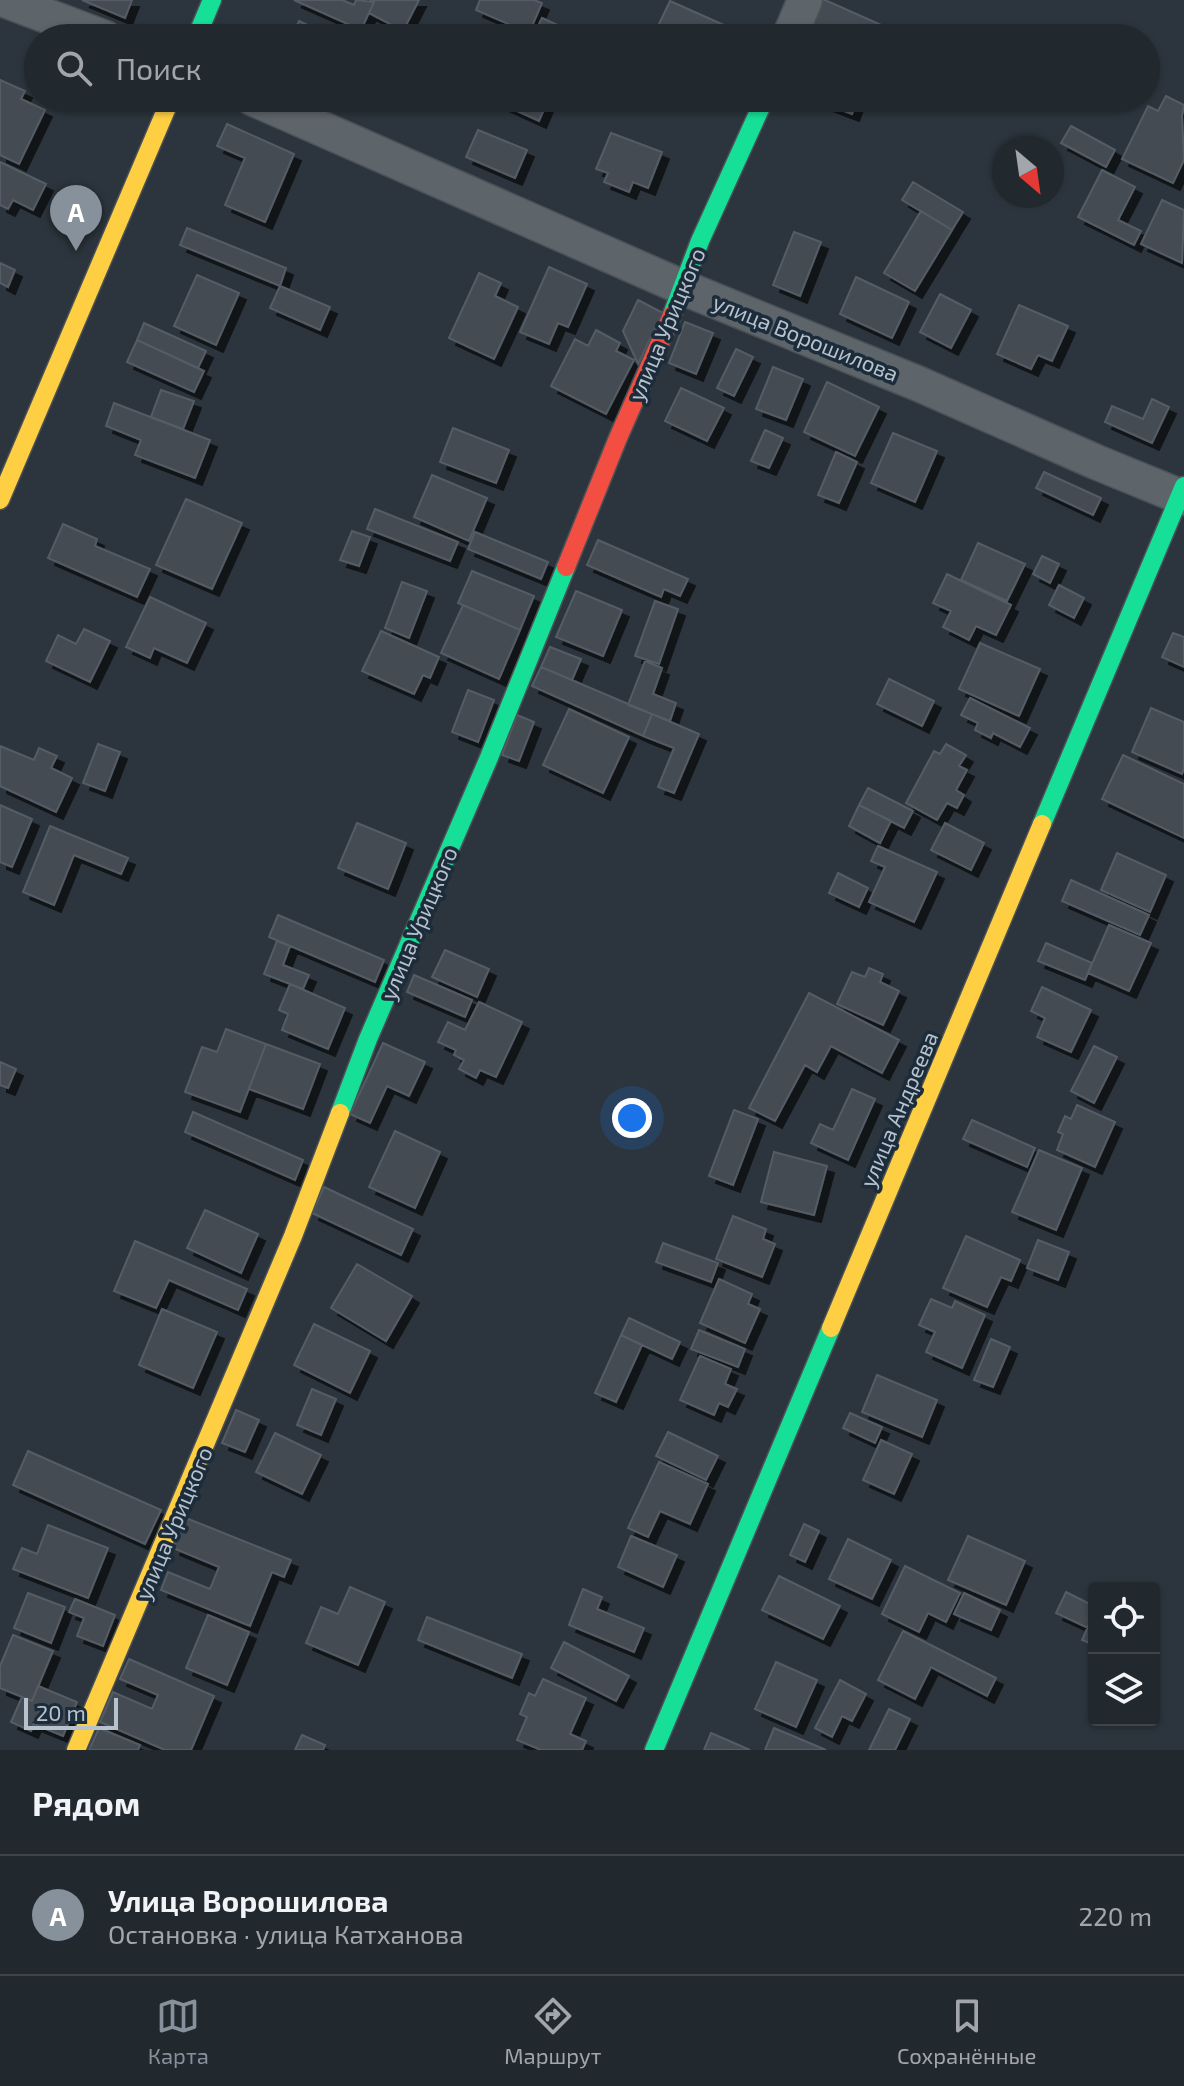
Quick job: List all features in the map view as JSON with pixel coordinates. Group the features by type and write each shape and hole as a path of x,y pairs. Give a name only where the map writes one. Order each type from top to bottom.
{"street":[{"path":"5,0 68,24"},
{"path":"202,24 212,0"},
{"path":"795,24 805,0"},
{"path":"0,500 165,112"},
{"name":"улица Ворошилова","path":"284,112 684,288 1183,493"},
{"name":"улица Урицкого","path":"76,1750 293,1236 368,1039 488,760 606,466 684,288 700,241 759,112"},
{"name":"улица Андреева","path":"654,1750 1183,493"}],"building":[{"path":"82,0 132,0 125,18"},
{"path":"294,0 342,0 354,5 356,0 374,2 364,24 348,24"},
{"path":"370,0 419,0 407,24 390,24 369,13 374,2"},
{"path":"480,0 534,0 542,3 533,24 508,24 476,10"},
{"path":"819,0 825,0 879,24 808,24"},
{"path":"670,1 722,24 659,24"},
{"path":"542,18 556,24 539,24"},
{"path":"0,80 24,91 21,99 24,100 24,112 44,112 19,164 0,155"},
{"path":"1166,96 1184,105 1184,160 1173,183 1122,159 1145,112 1160,112"},
{"path":"519,112 543,112 539,121"},
{"path":"227,124 294,154 265,222 225,205 245,158 217,146"},
{"path":"1071,126 1115,150 1106,167 1064,145"},
{"path":"478,130 527,150 515,178 466,157"},
{"path":"611,133 662,152 648,188 633,182 629,192 604,182 608,173 596,169"},
{"path":"0,162 46,184 33,210 13,200 8,209 0,205"},
{"path":"1102,170 1135,187 1118,220 1141,231 1134,245 1078,217"},
{"path":"913,182 963,212 952,230 902,200"},
{"path":"1162,200 1184,210 1182,263 1141,244"},
{"path":"921,211 952,230 915,291 884,273"},
{"path":"187,228 286,268 280,286 180,245"},
{"path":"794,232 821,242 800,296 773,285"},
{"path":"0,263 15,270 8,287 0,283"},
{"path":"549,267 587,284 568,327 558,323 549,344 520,332"},
{"path":"479,273 501,283 495,296 518,307 494,359 449,338"},
{"path":"197,275 239,293 216,345 174,326"},
{"path":"856,277 909,302 892,338 840,314"},
{"path":"280,286 330,307 320,330 270,308"},
{"path":"940,294 971,310 951,348 920,332"},
{"path":"638,300 663,313 638,364 623,331"},
{"path":"1019,305 1068,326 1052,361 1038,355 1031,369 997,354"},
{"path":"685,322 713,333 696,374 669,363"},
{"path":"144,323 206,351 198,368 137,340"},
{"path":"596,330 620,343 616,351 634,360 606,414 551,386 575,339 588,346"},
{"path":"137,340 204,371 194,392 127,362"},
{"path":"736,349 753,357 734,396 717,388"},
{"path":"773,367 803,379 786,420 756,409"},
{"path":"827,382 879,407 855,456 804,432"},
{"path":"681,388 724,408 707,441 665,421"},
{"path":"161,390 194,401 183,429 151,417"},
{"path":"1152,399 1169,407 1152,443 1105,422 1112,406 1143,419"},
{"path":"114,403 210,440 195,478 135,455 141,440 106,426"},
{"path":"453,428 509,450 496,483 440,462"},
{"path":"765,430 783,438 769,468 751,461"},
{"path":"893,433 937,451 915,502 871,483"},
{"path":"836,452 857,462 839,503 818,495"},
{"path":"1044,472 1101,498 1093,515 1036,488"},
{"path":"432,475 487,498 469,541 414,517"},
{"path":"186,499 242,523 212,589 156,565"},
{"path":"375,509 458,542 450,561 367,529"},
{"path":"63,524 97,539 95,546 150,569 137,597 48,558"},
{"path":"352,531 370,537 359,566 340,560"},
{"path":"475,532 548,562 541,579 468,549"},
{"path":"598,540 688,579 680,596 664,589 661,597 587,565"},
{"path":"978,543 1025,564 1007,601 961,580"},
{"path":"1042,556 1059,564 1050,583 1033,574"},
{"path":"472,571 534,596 520,630 458,603"},
{"path":"947,574 1011,605 996,635 976,626 969,640 943,627 951,611 933,603"},
{"path":"402,582 427,591 409,638 385,628"},
{"path":"1059,585 1084,598 1074,618 1049,605"},
{"path":"576,591 622,610 603,656 556,637"},
{"path":"150,597 206,623 187,663 154,648 150,658 126,647"},
{"path":"655,601 678,609 659,664 635,656"},
{"path":"463,605 520,630 499,679 441,653"},
{"path":"84,629 110,641 90,682 46,661 58,635 76,644"},
{"path":"381,631 439,657 430,678 423,675 414,694 362,671"},
{"path":"1173,633 1184,637 1184,667 1162,657"},
{"path":"980,643 1040,669 1019,716 959,689"},
{"path":"550,647 581,659 572,680 541,667"},
{"path":"645,661 662,668 653,694 676,703 670,721 628,705"},
{"path":"541,667 652,714 643,736 532,686"},
{"path":"889,679 934,701 922,726 877,704"},
{"path":"468,690 494,700 478,742 452,732"},
{"path":"970,698 1030,728 1020,747 993,733 991,738 975,730 978,723 961,715"},
{"path":"1151,708 1184,722 1182,774 1132,752"},
{"path":"569,709 629,737 603,793 543,765"},
{"path":"652,714 699,734 674,793 658,787 674,748 643,736"},
{"path":"517,715 534,722 519,761 502,755"},
{"path":"98,744 120,752 105,791 83,783"},
{"path":"946,744 966,755 959,766 967,770 956,790 964,795 957,808 947,803 937,820 906,803 934,751 940,754"},
{"path":"0,746 34,760 39,748 57,756 51,768 72,778 56,812 0,786"},
{"path":"1123,755 1184,784 1184,838 1102,799"},
{"path":"868,788 913,811 904,828 859,805"},
{"path":"0,805 32,819 12,867 0,862"},
{"path":"859,805 891,821 880,843 849,826"},
{"path":"357,823 406,843 388,889 338,868"},
{"path":"945,823 984,843 971,870 931,850"},
{"path":"50,826 128,858 121,874 74,855 54,905 23,892"},
{"path":"878,846 937,872 914,922 869,902 885,867 871,861"},
{"path":"1117,853 1166,875 1150,912 1101,890"},
{"path":"838,873 868,888 859,907 829,893"},
{"path":"1071,880 1149,915 1140,935 1062,901"},
{"path":"278,915 384,960 375,982 269,937"},
{"path":"1109,925 1151,943 1129,991 1088,973"},
{"path":"277,941 290,946 283,965 309,975 303,989 264,974"},
{"path":"1046,943 1092,963 1085,980 1038,961"},
{"path":"445,950 489,969 477,997 432,977"},
{"path":"869,968 883,974 880,982 899,991 883,1025 837,1004 852,972 865,977"},
{"path":"414,975 472,1000 465,1017 407,992"},
{"path":"290,984 345,1008 328,1049 282,1030 288,1014 279,1010"},
{"path":"1042,987 1091,1010 1071,1052 1037,1037 1045,1018 1031,1011"},
{"path":"809,993 899,1040 882,1073 831,1046 817,1072 805,1065 775,1121 749,1108"},
{"path":"479,1002 522,1022 496,1077 480,1070 476,1078 459,1069 464,1060 454,1055 456,1050 438,1042 448,1022 465,1030"},
{"path":"226,1029 266,1044 240,1112 185,1092 202,1047 217,1052"},
{"path":"383,1043 425,1062 409,1096 387,1086 370,1123 350,1114"},
{"path":"266,1044 320,1064 303,1109 249,1089"},
{"path":"1094,1046 1117,1057 1094,1103 1071,1091"},
{"path":"0,1062 16,1069 8,1088 0,1085"},
{"path":"852,1089 875,1099 848,1160 811,1143 820,1124 833,1130"},
{"path":"1077,1105 1115,1122 1095,1167 1057,1150 1063,1134 1058,1132 1065,1116 1071,1119"},
{"path":"734,1110 758,1119 733,1185 709,1176"},
{"path":"193,1112 303,1160 295,1180 185,1132"},
{"path":"972,1120 1035,1148 1027,1167 963,1139"},
{"path":"395,1131 440,1152 415,1208 369,1187"},
{"path":"1039,1150 1082,1168 1056,1230 1012,1212"},
{"path":"774,1152 827,1166 814,1215 761,1202"},
{"path":"324,1187 413,1229 401,1255 312,1213"},
{"path":"205,1210 258,1234 241,1273 187,1248"},
{"path":"733,1216 766,1229 763,1239 775,1244 762,1277 716,1259"},
{"path":"966,1236 1020,1260 1011,1281 1001,1277 987,1307 943,1288"},
{"path":"1038,1240 1069,1252 1058,1280 1027,1268"},
{"path":"135,1241 247,1289 238,1310 169,1280 156,1308 114,1291"},
{"path":"663,1243 718,1263 711,1282 656,1262"},
{"path":"357,1264 412,1296 386,1341 331,1308"},
{"path":"719,1279 752,1294 748,1304 760,1309 745,1343 700,1323"},
{"path":"931,1299 952,1308 955,1301 985,1315 962,1368 926,1352 935,1332 919,1325"},
{"path":"162,1309 217,1332 193,1388 139,1365"},
{"path":"629,1318 680,1342 672,1359 621,1335"},
{"path":"314,1324 370,1351 350,1393 294,1365"},
{"path":"699,1330 745,1349 738,1367 691,1349"},
{"path":"621,1335 642,1345 616,1402 595,1393"},
{"path":"991,1339 1010,1347 993,1387 974,1380"},
{"path":"700,1356 731,1369 725,1384 737,1389 728,1407 719,1403 714,1415 680,1400"},
{"path":"877,1375 937,1400 922,1437 862,1412"},
{"path":"312,1389 336,1399 321,1435 297,1425"},
{"path":"236,1410 259,1420 245,1452 222,1443"},
{"path":"850,1413 882,1427 875,1443 843,1428"},
{"path":"668,1432 718,1456 706,1480 656,1456"},
{"path":"275,1433 321,1455 302,1494 256,1472"},
{"path":"881,1440 912,1454 894,1494 863,1480"},
{"path":"28,1451 161,1510 145,1544 13,1485"},
{"path":"659,1462 708,1484 690,1524 660,1511 648,1537 628,1528"},
{"path":"186,1518 291,1560 284,1577 272,1572 250,1626 161,1590 168,1572 210,1589 219,1567 173,1548"},
{"path":"804,1524 819,1531 805,1562 790,1555"},
{"path":"48,1525 108,1548 88,1598 13,1569 22,1548 37,1554"},
{"path":"631,1536 677,1555 663,1587 618,1567"},
{"path":"968,1536 1025,1561 1006,1605 948,1580"},
{"path":"848,1539 891,1560 872,1599 829,1579"},
{"path":"905,1566 960,1593 946,1622 928,1613 919,1632 882,1614"},
{"path":"779,1576 840,1606 823,1639 762,1610"},
{"path":"350,1587 385,1602 358,1665 306,1643 321,1607 338,1614"},
{"path":"583,1589 602,1597 597,1609 644,1628 634,1652 569,1625"},
{"path":"1066,1592 1088,1603 1088,1628 1056,1613"},
{"path":"28,1593 65,1607 51,1643 14,1628"},
{"path":"964,1593 1000,1610 991,1630 954,1614"},
{"path":"75,1599 115,1615 103,1646 77,1636 84,1618 69,1612"},
{"path":"208,1615 249,1632 227,1685 186,1668"},
{"path":"427,1617 522,1654 512,1678 418,1640"},
{"path":"1088,1626 1088,1642 1082,1640"},
{"path":"903,1631 996,1678 987,1696 931,1667 915,1699 878,1680"},
{"path":"13,1635 53,1651 32,1701 0,1688 0,1666"},
{"path":"564,1642 629,1676 616,1701 551,1668"},
{"path":"129,1659 214,1696 191,1750 165,1750 100,1722 113,1692 152,1709 158,1695 120,1679"},
{"path":"776,1662 817,1680 796,1727 755,1709"},
{"path":"543,1679 586,1698 570,1734 586,1741 582,1750 541,1750 517,1740 527,1717 520,1714 529,1693 535,1696"},
{"path":"840,1680 866,1694 852,1721 842,1716 832,1737 815,1728"},
{"path":"38,1686 77,1702 63,1736 34,1724 31,1731 11,1722 22,1697 32,1701"},
{"path":"889,1709 910,1719 895,1750 869,1750"},
{"path":"99,1728 140,1745 138,1750 89,1750"},
{"path":"774,1728 826,1750 765,1750"},
{"path":"711,1733 750,1750 704,1750"},
{"path":"302,1735 325,1745 323,1750 295,1750"}],"traffic: fast":[{"path":"202,24 212,0"},
{"path":"672,315 700,241 759,112"},
{"path":"1042,824 1184,486"},
{"path":"340,1113 368,1039 488,760 566,567"},
{"path":"654,1750 831,1328"}],"traffic: slow":[{"path":"0,500 165,112"},
{"path":"831,1328 1042,824"},
{"path":"76,1750 293,1236 340,1113"}],"traffic: jam":[{"path":"566,567 672,315"}],"place":[{"name":"Улица Ворошилова","path":"76,251"}]}
